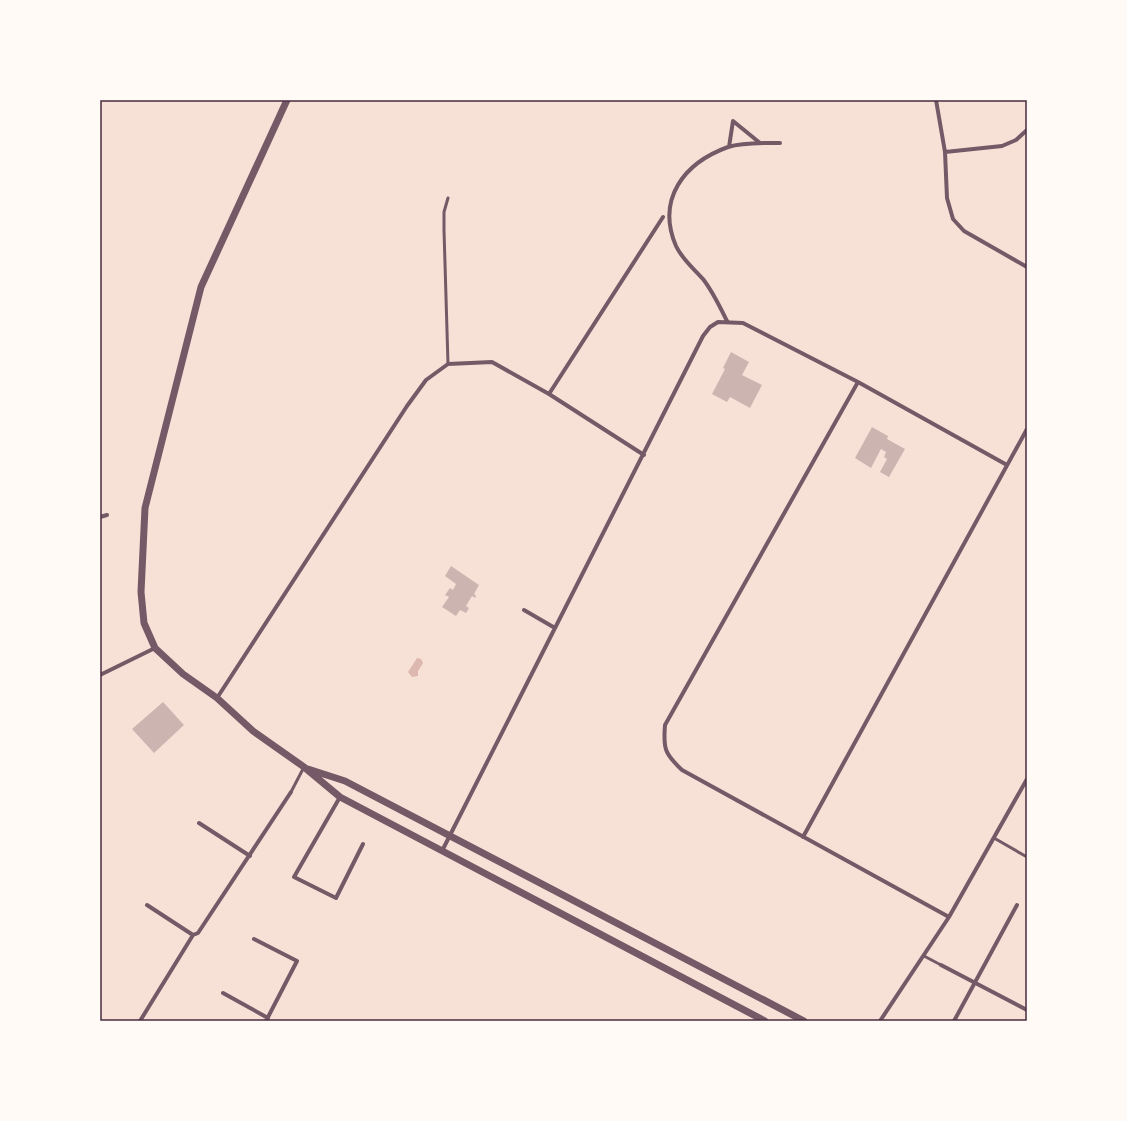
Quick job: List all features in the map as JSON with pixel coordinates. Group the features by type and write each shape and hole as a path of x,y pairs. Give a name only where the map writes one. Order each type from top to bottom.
{"street":[{"path":"287,100 201,288 145,508 140,592 144,623 155,648 183,674 217,698 253,731 304,767 340,797 765,1021"},
{"path":"936,100 946,152 947,198 953,219 964,231 1027,267"},
{"path":"729,147 733,121 760,143"},
{"path":"946,152 1002,146 1016,140 1027,130"},
{"path":"728,321 703,280 683,258 676,247 668,218 669,208 679,182 691,168 729,147 760,143 780,143"},
{"path":"549,394 663,217"},
{"path":"442,851 703,336 710,327 718,322 728,321 743,323 858,382 1007,465"},
{"path":"217,698 407,406 426,380 448,364 492,362 549,394 644,455"},
{"path":"858,382 665,725 663,743 666,753 682,770 949,917"},
{"path":"803,837 1027,429"},
{"path":"100,517 107,515"},
{"path":"524,610 556,628"},
{"path":"100,675 155,648"},
{"path":"304,767 345,781 804,1021"},
{"path":"880,1021 949,917 1027,779"},
{"path":"140,1021 193,935 202,928 291,792"},
{"path":"340,797 294,878 336,898 363,844"},
{"path":"200,823 250,856"},
{"path":"147,905 193,935"},
{"path":"954,1021 1017,905"},
{"path":"223,993 267,1019 297,961 254,939"},
{"path":"941,965 1027,1010"}],"lane":[{"path":"448,198 444,212 448,364"},
{"path":"291,792 304,767"},
{"path":"994,838 1027,857"},
{"path":"924,956 941,965"}],"shaded area":[{"path":"417,658 421,659 423,663 418,671 418,676 412,677 408,672"}],"building":[{"path":"731,352 749,362 742,375 762,385 750,408 730,397 727,402 712,394 725,369 723,368"},
{"path":"872,427 888,436 887,439 905,449 889,477 880,472 887,459 884,457 886,452 881,449 871,468 855,458"},
{"path":"451,566 479,585 474,594 476,596 475,598 472,596 466,606 469,608 466,613 460,610 456,616 442,607 449,597 445,595 450,588 453,590 456,584 445,576"},
{"path":"163,702 184,725 154,753 132,729"}]}
